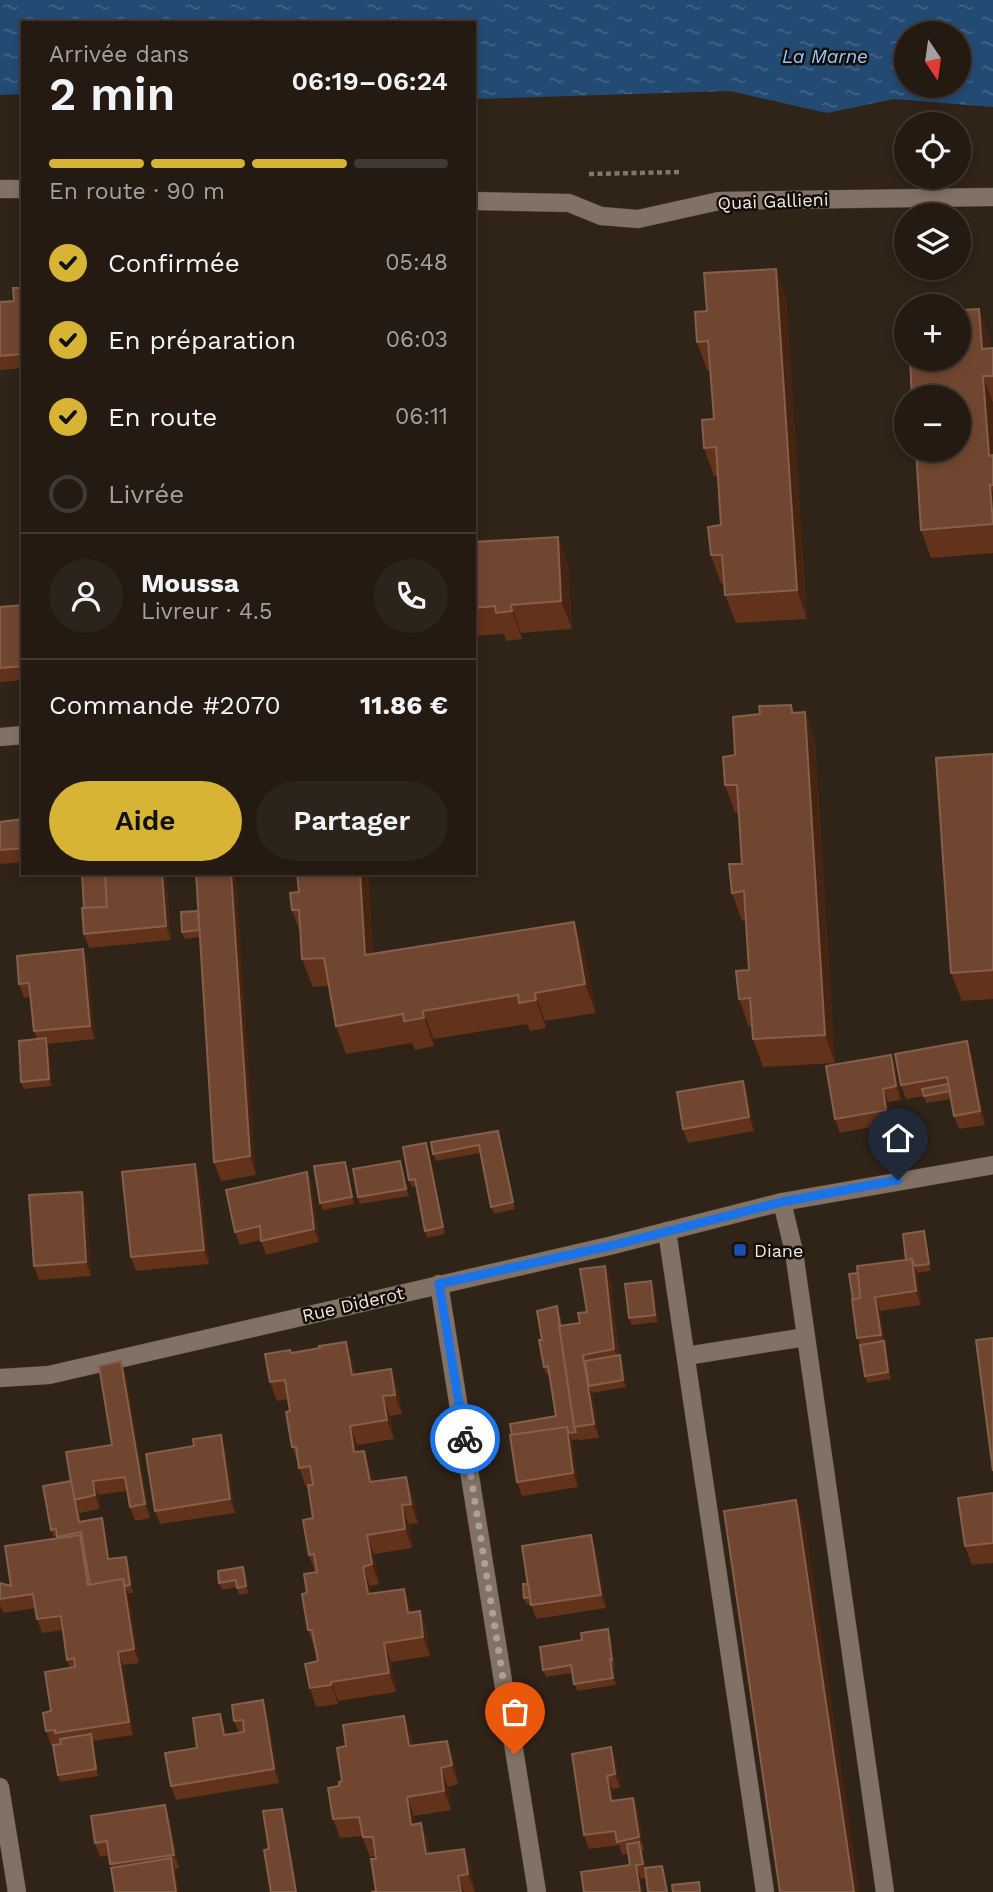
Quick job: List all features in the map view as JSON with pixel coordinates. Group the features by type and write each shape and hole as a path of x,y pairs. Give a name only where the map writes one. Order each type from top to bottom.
{"street":[{"path":"0,189 21,189"},
{"name":"Quai Gallieni","path":"476,201 569,203 601,216 638,219 719,201 993,197"},
{"path":"0,737 21,735"},
{"name":"Rue Diderot","path":"0,1378 49,1375 614,1245 782,1202 993,1165"},
{"path":"782,1202 794,1252 885,1892"},
{"path":"667,1231 765,1892"},
{"path":"439,1284 537,1892"},
{"path":"686,1356 806,1337"},
{"path":"0,1787 17,1892"}],"water":[{"name":"La Marne","path":"0,0 993,0 993,107 894,99 827,113 730,91 476,99 476,21 21,21 21,94 0,95"}],"building":[{"path":"776,269 797,590 725,595 722,555 711,555 708,527 721,525 716,447 704,448 702,420 714,419 708,341 697,342 695,312 707,311 704,273"},
{"path":"13,288 21,288 21,354 0,356 0,302 14,301"},
{"path":"971,309 979,309 982,349 993,348 993,376 983,376 989,456 993,455 993,485 990,485 993,524 921,530 917,462 971,462 971,385 911,385 911,371 971,371"},
{"path":"558,537 561,601 511,605 512,611 496,613 495,606 476,608 476,542"},
{"path":"21,605 21,666 0,668 0,607"},
{"path":"791,705 792,713 805,712 825,1035 753,1039 750,998 739,999 736,971 749,970 744,891 732,893 729,864 742,864 737,785 725,785 723,757 735,755 733,717 760,714 759,706"},
{"path":"993,754 993,970 951,973 936,758"},
{"path":"21,819 21,848 0,850 0,822"},
{"path":"82,875 105,875 107,907 84,908"},
{"path":"105,875 162,875 166,926 84,934 82,908 107,907"},
{"path":"196,875 231,875 250,1156 214,1162"},
{"path":"297,875 360,875 365,955 574,922 585,984 535,993 536,1000 519,1003 518,995 423,1011 424,1018 404,1021 403,1014 336,1026 324,958 302,959 299,910 292,910 290,893 299,892"},
{"path":"198,911 199,930 182,932 181,912"},
{"path":"83,949 90,1026 34,1031 29,983 19,984 17,956"},
{"path":"46,1038 49,1079 21,1082 19,1041"},
{"path":"967,1041 980,1111 954,1116 947,1077 901,1085 895,1054"},
{"path":"891,1055 896,1086 883,1089 886,1110 835,1119 826,1066"},
{"path":"743,1081 749,1117 683,1129 677,1092"},
{"path":"948,1084 950,1091 924,1096 922,1089"},
{"path":"498,1131 513,1202 491,1207 479,1145 433,1154 431,1142"},
{"path":"426,1143 443,1227 425,1231 415,1179 409,1180 403,1147"},
{"path":"400,1161 406,1189 358,1197 353,1169"},
{"path":"345,1162 352,1197 320,1203 314,1166"},
{"path":"195,1164 204,1250 131,1257 122,1172"},
{"path":"307,1172 314,1229 261,1241 260,1226 235,1232 226,1190"},
{"path":"82,1192 86,1262 34,1266 29,1195"},
{"path":"924,1231 929,1264 915,1266 912,1259 906,1260 903,1234"},
{"path":"912,1259 916,1291 875,1297 881,1335 857,1338 852,1299 860,1298 857,1266"},
{"path":"605,1266 614,1349 583,1355 594,1424 574,1427 559,1326 580,1323 578,1313 587,1312 580,1269"},
{"path":"858,1273 860,1298 853,1299 849,1274"},
{"path":"651,1281 655,1315 629,1318 625,1284"},
{"path":"557,1306 576,1432 569,1433 567,1427 512,1435 510,1424 556,1416 548,1366 544,1367 539,1340 542,1340 537,1311"},
{"path":"993,1338 993,1471 976,1340"},
{"path":"884,1341 888,1372 865,1376 860,1345"},
{"path":"346,1342 352,1375 391,1369 395,1395 383,1396 387,1420 350,1426 354,1452 364,1451 370,1482 406,1477 411,1504 402,1505 405,1529 367,1535 372,1564 363,1567 368,1594 404,1589 408,1613 420,1611 423,1637 384,1643 389,1673 310,1688 305,1664 318,1661 312,1630 308,1630 302,1594 307,1593 304,1574 317,1572 314,1554 309,1555 303,1520 313,1518 308,1485 313,1485 310,1466 299,1468 296,1447 292,1447 286,1412 290,1411 285,1380 270,1382 265,1354 290,1350 291,1353"},
{"path":"620,1355 623,1380 589,1386 585,1361"},
{"path":"121,1361 145,1504 130,1507 125,1477 93,1481 95,1495 74,1500 66,1452 112,1445 99,1366"},
{"path":"567,1427 573,1473 517,1482 510,1435"},
{"path":"221,1435 230,1499 155,1511 146,1454 194,1446 193,1439"},
{"path":"71,1481 79,1522 102,1518 108,1559 126,1557 130,1585 125,1586 123,1579 90,1585 81,1532 57,1537 56,1529 51,1530 43,1486"},
{"path":"993,1493 993,1543 965,1546 958,1498"},
{"path":"796,1500 854,1892 780,1892 724,1511"},
{"path":"80,1535 88,1585 123,1579 134,1649 118,1652 129,1722 55,1733 55,1730 46,1731 43,1713 51,1711 45,1672 75,1667 74,1658 67,1660 61,1616 37,1619 33,1594 0,1599 0,1583 11,1586 5,1546"},
{"path":"591,1535 601,1595 531,1605 522,1546"},
{"path":"243,1567 246,1586 237,1588 236,1580 219,1583 218,1571"},
{"path":"523,1584 528,1584 530,1597 524,1598"},
{"path":"608,1629 613,1678 574,1684 571,1665 543,1670 540,1647 582,1640 581,1633"},
{"path":"263,1700 274,1769 171,1786 165,1753 197,1748 193,1718 220,1714 224,1735 244,1732 243,1720 234,1721 232,1705"},
{"path":"404,1716 409,1746 447,1741 452,1765 441,1768 444,1791 407,1797 411,1825 421,1823 426,1854 464,1849 468,1874 458,1876 461,1892 371,1892 376,1891 371,1859 376,1859 373,1837 363,1837 359,1817 333,1819 328,1788 339,1786 342,1781 337,1748 346,1746 343,1725"},
{"path":"91,1734 96,1769 58,1775 53,1745 61,1744 60,1739"},
{"path":"611,1747 615,1774 607,1776 611,1801 633,1798 639,1837 617,1842 615,1831 584,1835 572,1754"},
{"path":"165,1805 174,1855 110,1864 107,1841 95,1843 91,1816"},
{"path":"282,1809 296,1892 271,1892 264,1850 269,1849 263,1811"},
{"path":"639,1842 643,1864 636,1865 640,1892 584,1892 581,1872 630,1865 627,1844"},
{"path":"171,1858 176,1892 115,1892 111,1868"},
{"path":"662,1866 667,1892 648,1892 645,1868"},
{"path":"699,1882 700,1892 673,1892 672,1885"}],"way so far":[{"path":"465,1439 515,1754"}],"place":[{"name":"Diane","path":"740,1250"}],"route":[{"path":"465,1439 439,1284 614,1245 782,1202 898,1180"}]}
